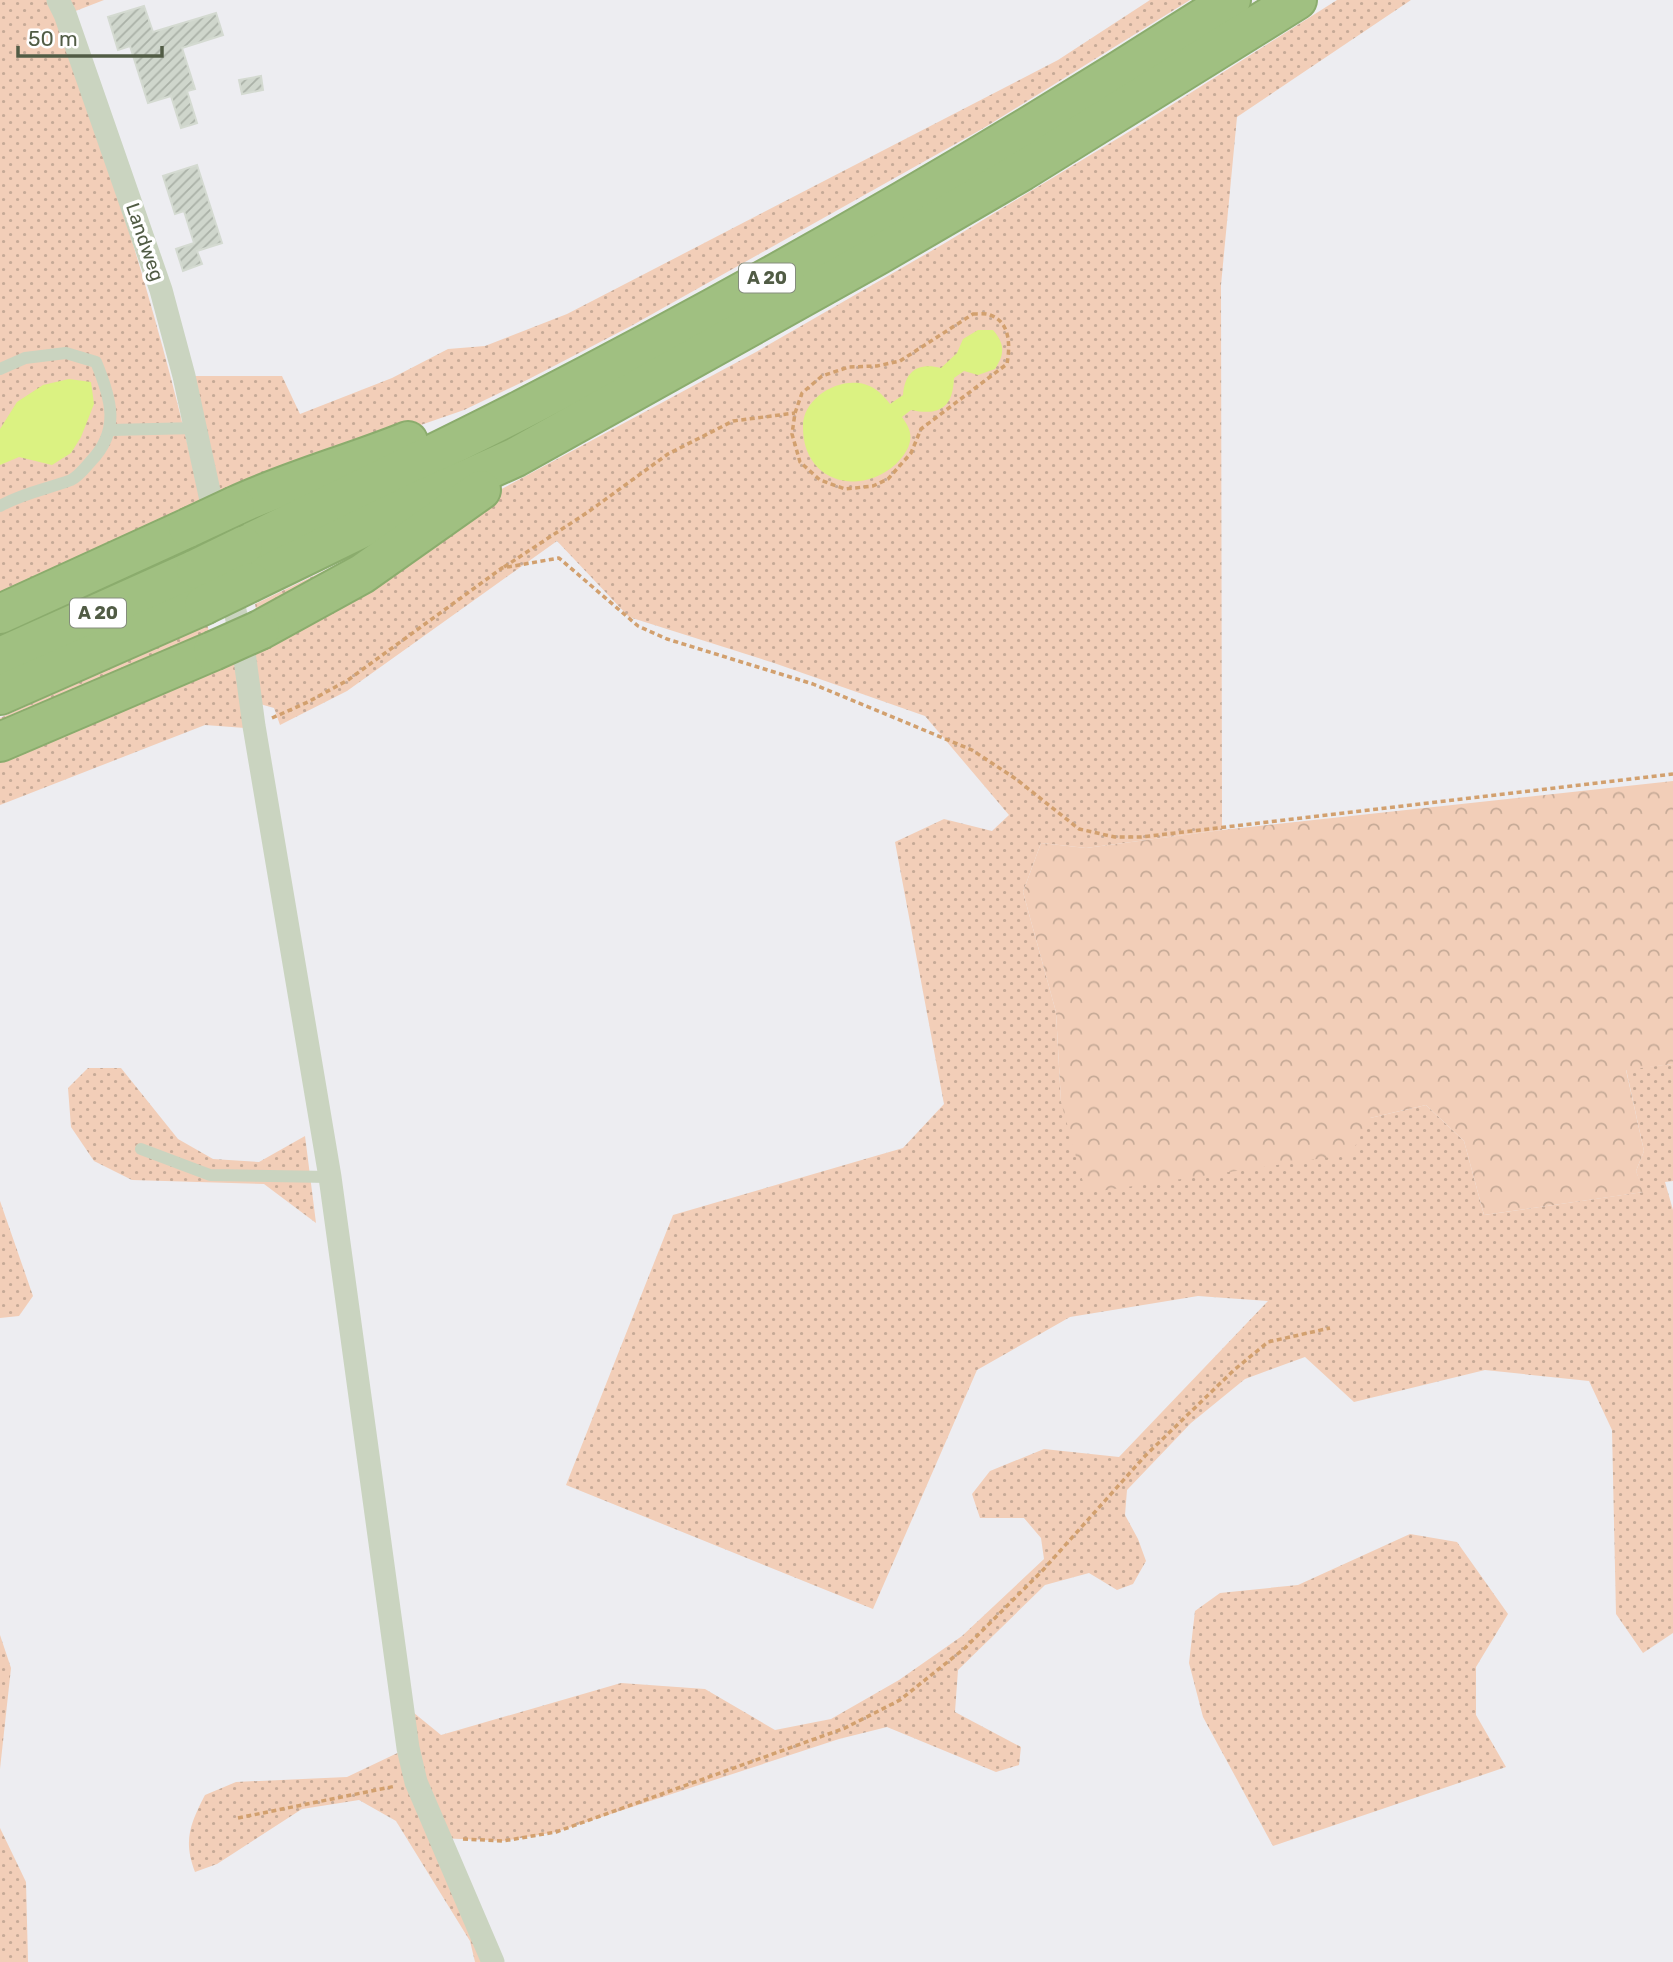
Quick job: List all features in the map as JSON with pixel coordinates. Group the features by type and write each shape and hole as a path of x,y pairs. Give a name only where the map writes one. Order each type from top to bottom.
{"highway":[{"name":"A 20","path":"0,695 247,564 524,408 864,224 1231,0"},
{"name":"A 20","path":"247,564 416,502 516,457 986,192 1141,99 1297,0"},
{"path":"0,614 188,528 222,499 275,488 357,461 474,414 524,408"},
{"path":"0,742 260,630 372,567 482,489 516,457"},
{"name":"A 20","path":"0,657 200,587"}],"street":[{"name":"Landweg","path":"58,0 161,290 197,428 222,499 254,726 330,1177 408,1748 416,1782 493,1962"}],"lane":[{"path":"0,369 25,358 66,353 96,362 108,391 110,430 104,448 74,478 15,497 0,506"},
{"path":"110,430 197,428"},
{"path":"141,1149 210,1175 330,1177"}],"path":[{"path":"973,314 990,314 1002,322 1011,344 1007,364 922,429 911,453 888,479 873,486 845,489 820,480 800,462 792,434 795,413 802,393 822,376 849,367 877,366 900,361 973,314"},
{"path":"254,726 308,702 348,680 502,568 588,512 668,454 733,421 795,413"},
{"path":"502,568 559,558 638,626 667,639 813,684 972,750 1016,779 1079,829 1115,836 1141,837 1673,774"},
{"path":"440,1838 503,1841 556,1832 845,1728 900,1700 965,1648 1043,1570 1145,1456 1234,1370 1268,1342 1330,1328"},
{"path":"238,1818 416,1782"}],"green space":[{"path":"0,0 104,0 60,17 137,258 187,441 201,503 0,600"},
{"path":"1150,0 1190,0 982,129 631,326 464,410 216,496 192,376 282,376 300,414 392,378 448,349 485,346 567,314 1058,60"},
{"path":"1337,0 1411,0 1237,117 1221,285 1222,830 1086,848 1041,843 1023,892 1056,1012 1061,1102 1370,1118 1426,1105 1464,1141 1484,1215 1643,1192 1636,1171 1644,1151 1626,1069 1673,1064 1673,1181 1665,1182 1673,1210 1673,1633 1643,1653 1616,1614 1612,1430 1589,1381 1485,1370 1354,1402 1305,1357 1245,1379 1191,1423 1127,1490 1125,1515 1146,1561 1133,1584 1117,1590 1089,1573 1045,1585 958,1670 955,1712 1021,1747 1019,1765 996,1772 887,1727 839,1739 556,1832 503,1841 440,1838 493,1962 475,1962 470,1941 396,1821 359,1800 302,1809 217,1864 195,1872 189,1851 190,1833 205,1795 236,1782 347,1777 408,1748 403,1704 441,1735 621,1683 705,1689 775,1730 831,1719 899,1680 962,1636 1044,1559 1041,1538 1024,1518 980,1518 972,1494 990,1471 1044,1449 1119,1457 1268,1301 1198,1296 1070,1317 977,1370 873,1609 566,1485 673,1215 903,1148 944,1104 895,842 944,819 992,831 1009,815 925,716 774,663 629,617 557,541 347,691 280,725 274,708 260,704 247,646 496,492 756,352 945,243 1140,125"},
{"path":"382,543 257,614 255,604"},
{"path":"207,624 210,635 0,729 0,718"},
{"path":"233,652 245,728 205,725 0,805 0,752"},
{"path":"1673,781 1673,1064 1626,1070 1644,1151 1636,1171 1644,1192 1484,1215 1464,1141 1426,1105 1370,1118 1351,1154 1086,1193 1061,1102 1056,1012 1023,892 1041,843 1086,848 1222,830"},
{"path":"88,1068 121,1068 178,1139 213,1159 259,1162 305,1136 316,1223 264,1184 132,1180 94,1161 71,1127 68,1088"},
{"path":"0,1201 33,1296 19,1316 0,1318"},
{"path":"1410,1534 1457,1542 1508,1614 1476,1667 1476,1715 1506,1767 1273,1846 1203,1717 1189,1663 1195,1611 1220,1593 1298,1585"},
{"path":"0,1635 11,1668 0,1769"},
{"path":"0,1828 26,1882 28,1962 0,1962"}],"shaded area":[{"path":"978,330 993,330 1000,340 1002,354 995,369 978,375 964,371 954,378 951,396 943,407 929,412 911,410 902,417 909,428 910,438 907,450 896,464 865,480 850,481 835,478 822,471 812,460 805,445 803,426 805,414 819,395 841,384 864,384 875,389 890,404 903,395 907,380 914,370 926,366 941,368 957,353 963,339"},
{"path":"69,379 91,382 94,404 81,437 71,453 52,465 19,457 0,465 0,429 17,402 43,385"}],"building":[{"path":"144,6 153,32 216,13 223,35 182,48 195,89 187,91 197,123 181,128 171,96 148,103 130,46 118,50 108,17"},
{"path":"261,76 263,90 242,94 239,80"},
{"path":"197,165 222,243 197,251 202,264 183,271 176,249 194,243 184,211 175,214 163,176"}]}
